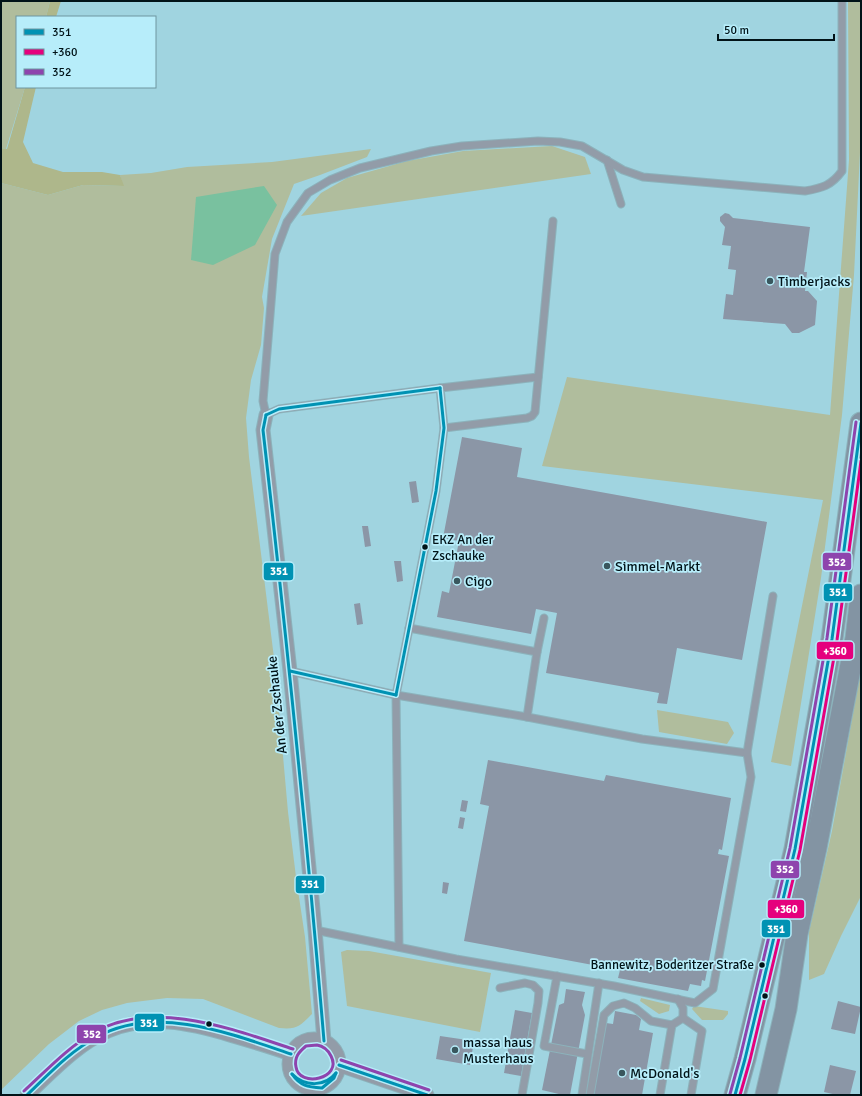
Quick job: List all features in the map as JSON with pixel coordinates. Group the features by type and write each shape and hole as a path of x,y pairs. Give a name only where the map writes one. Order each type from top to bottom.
{"main road":[{"path":"734,1095 747,1051 795,849 832,638 861,423"},
{"path":"766,1095 786,1009 797,934 816,848 856,638 861,595"}],"street":[{"name":"An der Zschauke","path":"266,415 263,430 290,671 324,1041"},
{"path":"27,1095 61,1062 107,1032 127,1024 166,1021 204,1027 291,1054"},
{"path":"314,1039 324,1041 332,1046 338,1055 339,1065 337,1075 322,1091 303,1086 295,1080 290,1072 289,1063 291,1054 296,1046 304,1041 314,1039"},
{"path":"339,1065 427,1095"}],"lane":[{"path":"538,377 279,409 266,415 263,401 276,254 287,222 308,193 330,180 360,168 462,146 538,141 560,142 582,146 623,170 643,176 805,192 822,188 835,181 842,171 842,1"},
{"path":"607,160 621,204"},
{"path":"444,428 527,418 532,416 535,412 553,221"},
{"path":"398,947 396,695 436,491 444,428 440,388"},
{"path":"315,930 456,959 557,976 695,1003 712,989 751,777 747,753 773,596"},
{"path":"527,717 544,618"},
{"path":"409,628 537,652"},
{"path":"290,671 396,695 527,717 642,739 747,753"},
{"path":"557,976 544,1046 587,1054"},
{"path":"500,988 525,983 533,985 539,991 522,1095"},
{"path":"582,1095 587,1054 600,984"},
{"path":"678,999 683,1008 683,1018"},
{"path":"590,1095 604,1015 613,1006 624,1003 635,1008 650,1021 672,1025 683,1018"},
{"path":"683,1018 702,1031 691,1095"},
{"path":"660,1095 672,1025"}],"shaded area":[{"path":"1,1 50,1 46,16 16,16 16,88 25,88 6,149 1,148"},
{"path":"50,1 61,1 56,16 46,16"},
{"path":"848,1 861,1 861,132 854,275 842,415 821,578 791,766 771,762 823,500 542,466 567,377 830,415 849,160"},
{"path":"25,88 36,88 23,142 33,163 63,172 102,172 120,175 124,186 83,185 48,195 1,183 1,148 7,149"},
{"path":"552,146 585,157 591,174 301,216 321,193 347,178 407,161 463,151"},
{"path":"371,149 367,157 294,184 272,239 262,297 264,308 261,345 251,380 246,418 249,457 275,666 288,812 305,937 312,1014 304,1022 294,1028 279,1028 203,999 167,998 127,1003 102,1010 79,1021 49,1044 1,1090 1,183 48,195 83,185 123,186 120,175 151,173 187,167 272,162"},
{"path":"264,186 277,205 255,245 213,265 191,260 196,197"},
{"path":"861,669 861,896 824,974 809,980 809,932 832,831"},
{"path":"657,710 728,722 734,733 727,744 659,732"},
{"path":"347,950 369,951 491,973 480,1032 347,1006 341,952"},
{"path":"641,998 670,1005 669,1011 659,1014 640,1001"},
{"path":"694,1006 728,1011 728,1014 723,1020 702,1020 692,1009"}],"building":[{"name":"Timberjacks","path":"725,213 729,214 733,218 810,227 804,272 807,272 805,291 808,291 817,301 815,325 799,333 792,333 785,324 723,319 726,294 733,295 736,270 728,269 731,246 722,245 725,227 720,221 720,217"},
{"name":"Simmel-Markt","path":"462,437 522,448 517,477 767,522 742,660 677,648 667,704 657,703 659,693 546,673 557,613 536,609 531,634 437,617 442,591 449,593 459,541 443,538"},
{"path":"416,481 419,502 412,503 409,482"},
{"path":"362,526 368,526 371,546 365,547"},
{"path":"394,561 401,561 403,581 397,582"},
{"path":"360,603 363,624 357,625 354,604"},
{"path":"488,760 604,781 606,775 731,798 722,850 719,849 718,854 729,856 705,981 702,980 701,986 690,984 688,991 618,978 620,970 464,941 489,806 480,804"},
{"path":"462,800 468,801 466,812 460,811"},
{"path":"460,817 465,818 463,829 458,828"},
{"path":"443,882 449,883 447,894 442,893"},
{"path":"566,989 585,992 582,1005 585,1015 570,1095 563,1095 542,1090 559,1005 564,1003"},
{"path":"838,1001 861,1007 855,1034 831,1029"},
{"path":"515,1010 532,1013 521,1076 504,1073"},
{"name":"McDonald's","path":"615,1011 636,1015 641,1019 639,1030 653,1033 642,1095 593,1095 606,1023 613,1024"},
{"name":"massa haus Musterhaus","path":"440,1036 474,1041 470,1065 436,1059"},
{"path":"830,1065 856,1071 850,1095 837,1095 824,1092"}],"transit line":[{"name":"351","path":"266,415 279,409 440,388"},
{"name":"351","path":"396,695 436,491 444,428 440,388"},
{"name":"351","path":"266,415 263,430 296,735 324,1041"},
{"name":"352","path":"730,1094 790,848 827,638 856,422"},
{"name":"351","path":"735,1095 795,849 832,639 861,423"},
{"name":"+360","path":"740,1095 750,1060 800,850 837,640 861,461"},
{"name":"351","path":"290,671 396,695"},
{"name":"352","path":"24,1091 83,1039 116,1023 141,1018 167,1017 193,1020 244,1033 293,1049"},
{"name":"351","path":"27,1095 60,1063 87,1043 120,1027 144,1023 169,1023 219,1031 291,1054"},
{"name":"352","path":"317,1045 325,1049 331,1056 333,1064 331,1070 326,1075 319,1078 312,1079 304,1077 299,1074 296,1067 296,1058 306,1046 317,1045"},
{"name":"352","path":"341,1060 429,1090"},
{"name":"351","path":"339,1065 427,1095"},
{"name":"351","path":"292,1074 303,1081 315,1084 326,1081 336,1073"},
{"name":"351","path":"292,1074 298,1081 305,1085 322,1088 334,1078 336,1073"}],"place":[{"name":"Timberjacks","path":"770,281"},
{"name":"EKZ An der Zschauke","path":"425,547"},
{"name":"Simmel-Markt","path":"607,566"},
{"name":"Cigo","path":"457,581"},
{"name":"Bannewitz, Boderitzer Straße","path":"762,965"},
{"name":"massa haus Musterhaus","path":"455,1050"},
{"name":"McDonald's","path":"622,1073"}]}
